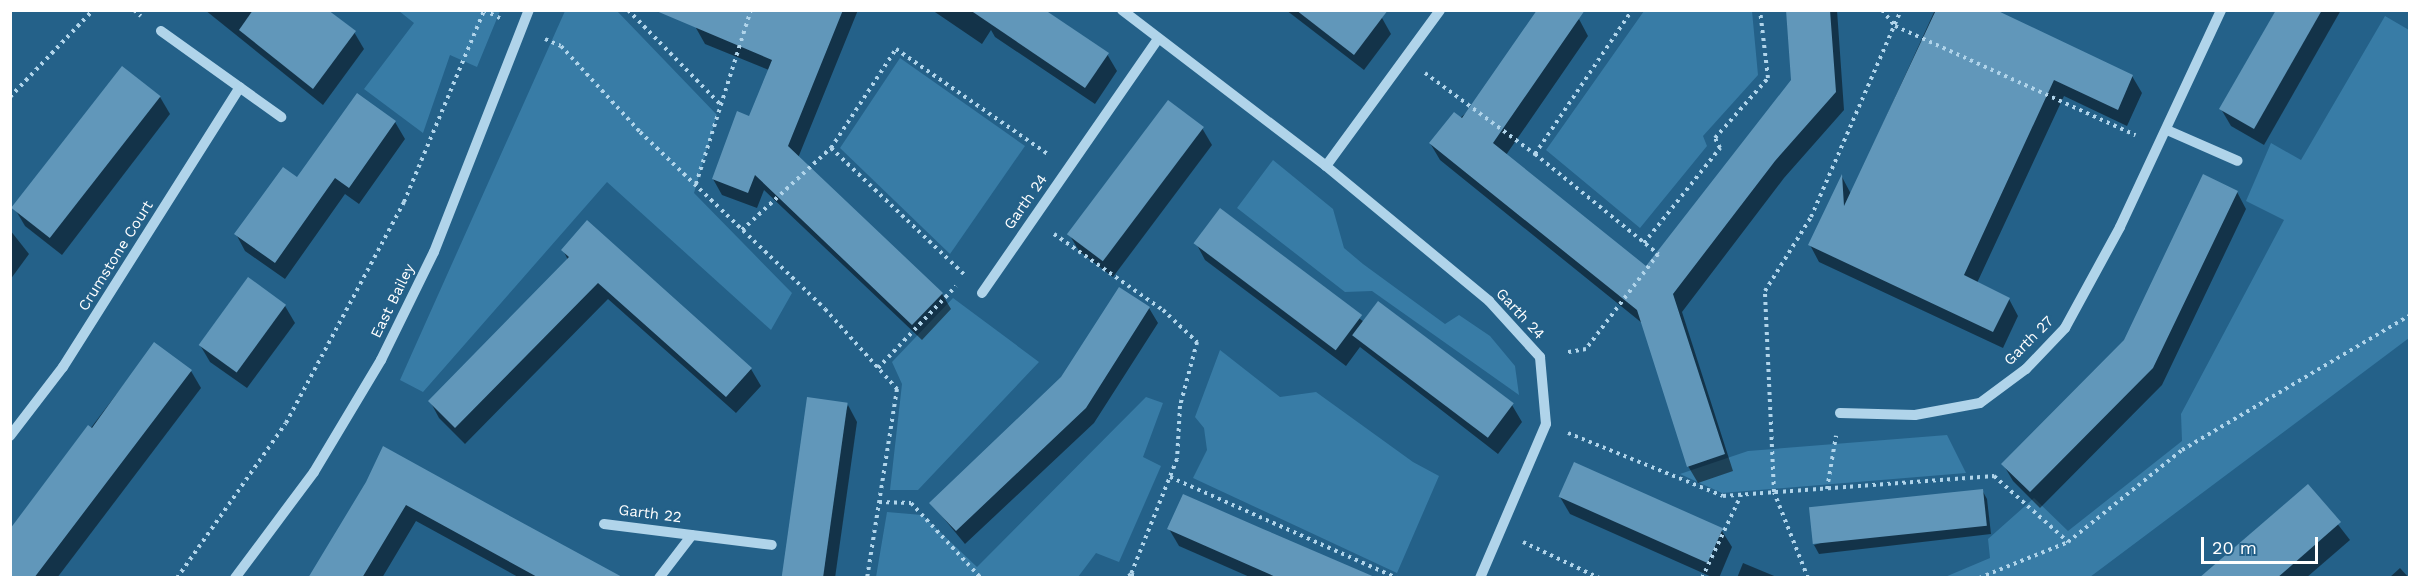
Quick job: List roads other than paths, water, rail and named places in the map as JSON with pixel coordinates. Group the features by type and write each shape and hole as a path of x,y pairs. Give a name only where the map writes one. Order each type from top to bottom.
{"street":[{"name":"East Bailey","path":"235,578 314,472 381,360 434,252 529,10"},
{"name":"Garth 24","path":"1122,10 1157,40 1326,166 1489,301 1540,357 1546,424 1480,578"},
{"path":"1326,166 1440,10"},
{"name":"Garth 27","path":"1840,413 1915,415 1980,403 2026,369 2065,328 2168,130 2221,10"},
{"path":"161,31 282,117"},
{"name":"Garth 24","path":"982,293 1157,40"},
{"name":"Crumstone Court","path":"10,436 63,367 240,87"},
{"path":"2168,130 2238,161"},
{"name":"Garth 22","path":"604,524 771,545"},
{"name":"Garth 22","path":"659,578 692,535"}]}
